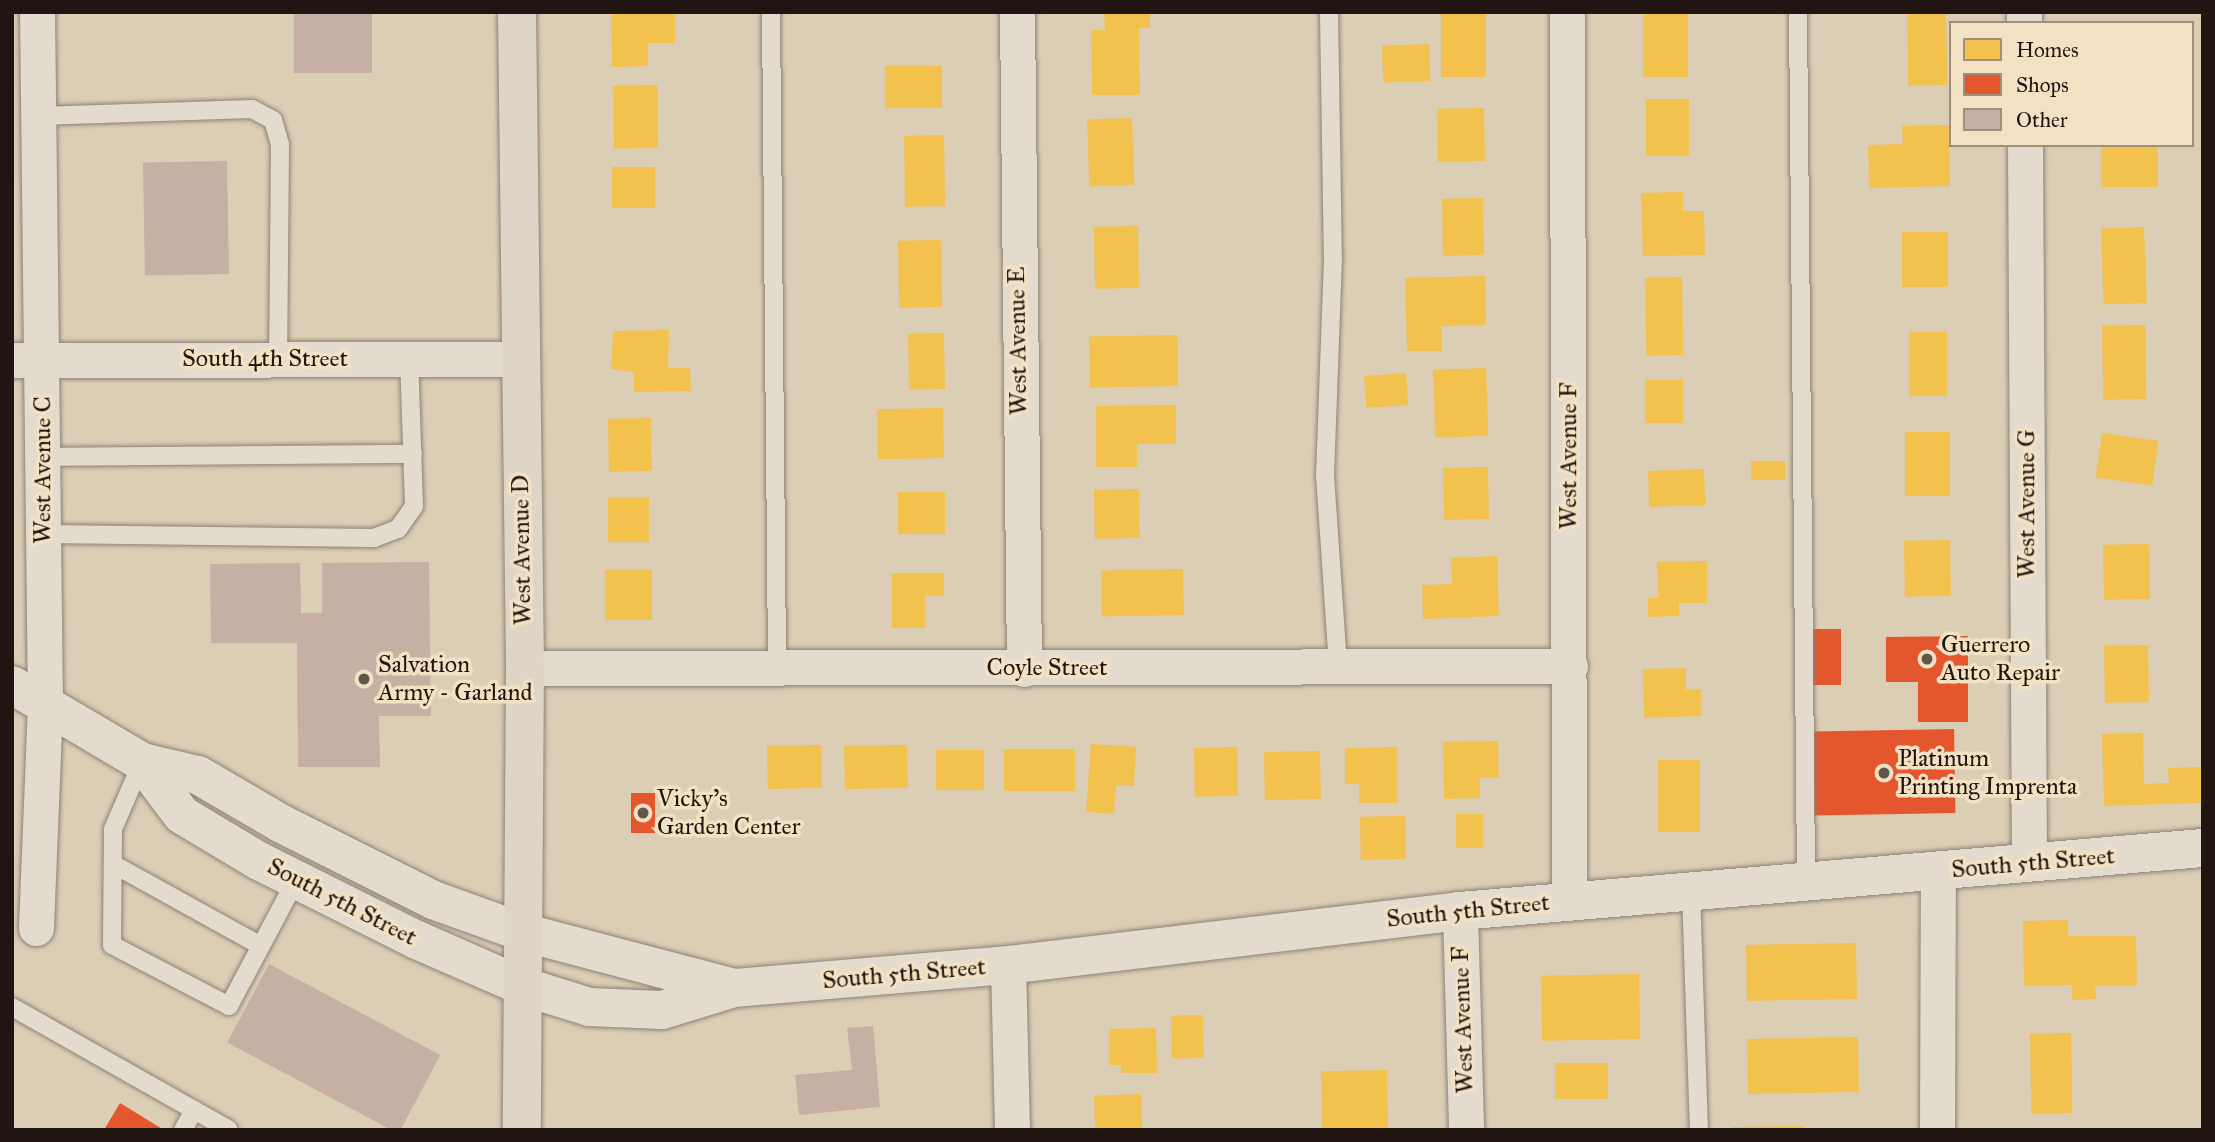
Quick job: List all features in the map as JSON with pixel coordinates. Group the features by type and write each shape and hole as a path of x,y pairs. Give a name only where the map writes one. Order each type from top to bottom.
{"main road":[{"name":"West Avenue D","path":"517,12 518,359 525,668 522,1130"}],"street":[{"name":"West Avenue C","path":"36,928 45,704 43,457 27,360 38,116 37,12"},
{"name":"West Avenue E","path":"1017,12 1024,669"},
{"name":"West Avenue F","path":"1567,12 1569,901"},
{"name":"West Avenue G","path":"2025,147 2029,862"},
{"name":"South 4th Street","path":"27,360 518,359"},
{"name":"Coyle Street","path":"525,668 1570,666"},
{"name":"South 5th Street","path":"12,685 142,762 198,775 280,823 433,901 522,932 734,988"},
{"name":"South 5th Street","path":"142,762 182,816 296,880 522,986 589,1007 662,1010 734,988 1008,965 1460,911 2203,849"},
{"path":"1937,1130 1938,872"},
{"name":"West Avenue F","path":"1460,911 1466,1130"},
{"path":"1008,965 1012,1130"}],"lane":[{"path":"771,12 777,666"},
{"path":"1329,12 1333,258 1325,475 1338,667"},
{"path":"1798,12 1806,882"},
{"path":"38,116 252,109 273,120 279,144 278,359"},
{"path":"44,534 374,538 398,529 414,506 409,359"},
{"path":"43,457 412,454"},
{"path":"142,762 113,829 112,945 229,1006 296,880"},
{"path":"113,864 261,946"},
{"path":"1691,891 1699,1130"},
{"path":"12,1007 229,1130"},
{"path":"183,1130 194,1110"}],"building: Homes":[{"path":"611,12 675,12 675,43 648,43 648,66 612,67"},
{"path":"1104,12 1150,12 1150,28 1139,28 1140,95 1092,95 1091,30 1105,30"},
{"path":"1441,12 1486,12 1486,77 1441,77"},
{"path":"1643,12 1688,12 1688,77 1643,77"},
{"path":"1946,12 1947,85 1908,86 1907,13"},
{"path":"1429,44 1430,81 1383,83 1382,46"},
{"path":"885,66 942,66 942,108 885,108"},
{"path":"657,85 658,148 614,149 613,86"},
{"path":"1646,99 1689,99 1689,156 1646,156"},
{"path":"1484,108 1485,161 1438,162 1437,109"},
{"path":"1132,118 1134,185 1089,187 1087,120"},
{"path":"1949,125 1950,186 1869,188 1868,145 1903,144 1902,126"},
{"path":"944,135 945,206 905,207 904,136"},
{"path":"2101,147 2158,147 2158,187 2101,187"},
{"path":"612,167 655,167 655,208 612,208"},
{"path":"1683,192 1683,211 1704,211 1705,255 1643,256 1641,193"},
{"path":"1483,198 1484,255 1443,256 1442,199"},
{"path":"1138,226 1139,288 1095,289 1094,227"},
{"path":"2144,227 2147,303 2104,304 2101,229"},
{"path":"1902,232 1948,232 1948,287 1902,287"},
{"path":"941,240 942,307 899,308 898,241"},
{"path":"1485,276 1486,325 1441,326 1442,351 1407,351 1405,278"},
{"path":"1682,277 1683,355 1646,356 1645,278"},
{"path":"2145,325 2146,399 2103,400 2102,326"},
{"path":"669,330 668,368 690,368 691,391 634,392 634,372 611,369 613,331"},
{"path":"1909,332 1947,332 1947,396 1909,396"},
{"path":"944,333 945,389 909,390 908,334"},
{"path":"1177,335 1178,386 1090,388 1089,337"},
{"path":"1486,368 1488,436 1435,438 1433,370"},
{"path":"1406,373 1408,405 1366,408 1364,376"},
{"path":"1645,380 1683,380 1683,423 1645,423"},
{"path":"1176,405 1176,444 1137,444 1137,467 1096,467 1096,406"},
{"path":"943,408 944,458 878,459 877,409"},
{"path":"651,418 652,471 609,472 608,419"},
{"path":"1905,432 1950,432 1950,496 1905,496"},
{"path":"2102,433 2158,441 2152,485 2096,478"},
{"path":"1751,461 1785,461 1785,480 1751,480"},
{"path":"1488,467 1489,519 1444,520 1443,468"},
{"path":"1704,469 1705,505 1649,507 1648,471"},
{"path":"1139,489 1140,538 1095,539 1094,490"},
{"path":"898,492 945,492 945,534 898,534"},
{"path":"608,498 649,498 649,542 608,542"},
{"path":"1950,540 1951,596 1905,597 1904,541"},
{"path":"2149,544 2150,599 2104,600 2103,545"},
{"path":"1497,556 1499,616 1423,619 1422,585 1452,584 1451,558"},
{"path":"1707,561 1707,603 1679,603 1679,616 1648,617 1648,598 1658,598 1657,562"},
{"path":"1183,569 1184,615 1102,616 1101,570"},
{"path":"605,570 652,570 652,620 605,620"},
{"path":"892,573 944,573 944,596 925,596 925,628 892,628"},
{"path":"2148,645 2149,702 2105,703 2104,646"},
{"path":"1686,668 1686,690 1701,689 1701,716 1644,718 1643,669"},
{"path":"2143,733 2144,784 2169,783 2168,768 2201,767 2202,803 2104,806 2102,734"},
{"path":"1498,741 1499,778 1480,778 1480,798 1444,799 1443,742"},
{"path":"1091,744 1136,747 1134,786 1116,785 1114,814 1086,812"},
{"path":"821,745 822,788 768,789 767,746"},
{"path":"907,745 908,788 845,789 844,746"},
{"path":"1237,747 1238,796 1195,797 1194,748"},
{"path":"1397,747 1397,803 1359,803 1359,784 1345,784 1345,748"},
{"path":"1004,749 1075,749 1075,791 1004,791"},
{"path":"936,750 984,750 984,790 936,790"},
{"path":"1320,751 1321,799 1265,800 1264,752"},
{"path":"1658,760 1700,760 1700,832 1658,832"},
{"path":"1456,814 1483,814 1483,848 1456,848"},
{"path":"1405,816 1406,859 1361,860 1360,817"},
{"path":"2068,920 2068,936 2136,936 2137,986 2095,986 2096,999 2072,1000 2072,985 2024,986 2023,921"},
{"path":"1856,943 1857,999 1747,1001 1746,945"},
{"path":"1639,974 1640,1039 1542,1041 1541,976"},
{"path":"1203,1015 1204,1058 1172,1059 1171,1016"},
{"path":"1156,1028 1157,1073 1121,1073 1121,1065 1109,1065 1109,1029"},
{"path":"2071,1033 2072,1113 2031,1114 2030,1034"},
{"path":"1858,1037 1859,1092 1748,1094 1747,1039"},
{"path":"1555,1063 1608,1063 1608,1099 1555,1099"},
{"path":"1387,1070 1388,1130 1322,1130 1321,1071"},
{"path":"1141,1094 1142,1130 1095,1130 1094,1096"},
{"path":"1803,1126 1803,1130 1732,1130 1732,1127"}],"building: Shops":[{"path":"1813,629 1841,629 1841,685 1813,685"},
{"name":"Guerrero Auto Repair","path":"1968,636 1968,722 1918,722 1918,682 1886,682 1886,637"},
{"name":"Platinum Printing Imprenta","path":"1954,729 1955,813 1814,815 1813,731"},
{"name":"Vicky's Garden Center","path":"631,793 655,793 655,833 631,833"},
{"path":"120,1103 164,1130 104,1130"}],"building: Other":[{"path":"294,12 372,12 372,73 294,73"},
{"path":"227,161 229,274 145,275 143,162"},
{"name":"Salvation Army - Garland","path":"429,562 431,716 379,716 380,767 298,767 297,643 211,643 210,564 300,563 301,613 322,613 322,563"},
{"path":"269,964 440,1055 400,1130 392,1130 227,1043"},
{"path":"873,1026 880,1107 799,1115 795,1075 852,1070 847,1028"}],"place":[{"name":"Guerrero Auto Repair","path":"1927,659"},
{"name":"Salvation Army - Garland","path":"364,679"},
{"name":"Platinum Printing Imprenta","path":"1884,773"},
{"name":"Vicky's Garden Center","path":"643,813"}]}
